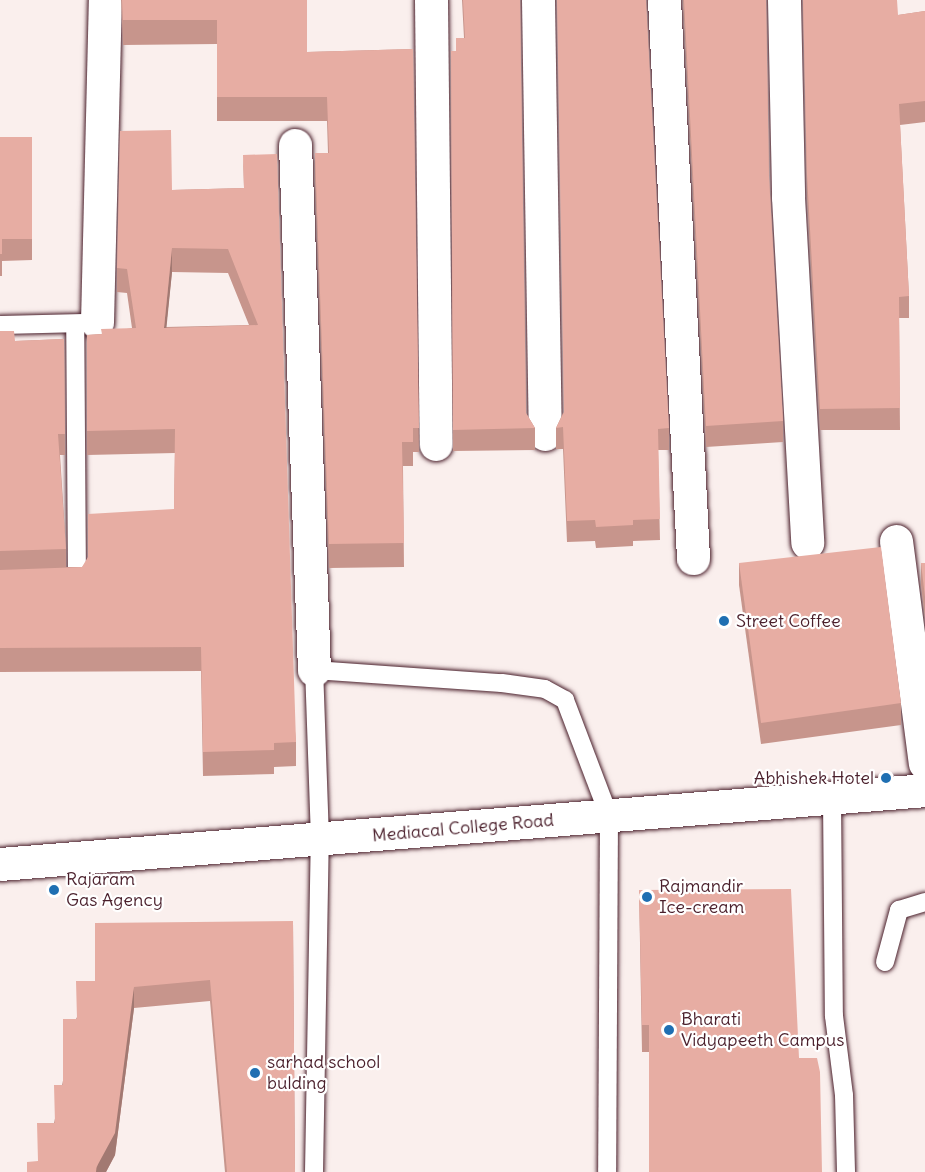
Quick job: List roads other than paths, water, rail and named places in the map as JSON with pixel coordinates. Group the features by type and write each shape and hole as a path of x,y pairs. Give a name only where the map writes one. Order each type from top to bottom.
{"street":[{"path":"86,323 105,0"},
{"path":"431,0 436,444"},
{"path":"538,0 545,434"},
{"path":"664,0 693,558"},
{"path":"784,0 788,197 807,542"},
{"path":"296,145 314,670"},
{"path":"896,541 925,763"},
{"name":"Mediacal College Road","path":"0,864 925,790"}],"lane":[{"path":"0,325 86,323 77,581 44,583"},
{"path":"314,1172 320,839 314,670 545,689 565,700 609,816 607,1172"},
{"path":"832,798 834,1016 844,1095 846,1172"},
{"path":"885,962 899,910 925,902"}],"place":[{"name":"Street Coffee","path":"724,621"},
{"name":"Abhishek Hotel","path":"886,778"},
{"name":"Rajaram Gas Agency","path":"54,890"},
{"name":"Rajmandir Ice-cream","path":"647,897"},
{"name":"Bharati Vidyapeeth Campus","path":"669,1030"},
{"name":"sarhad school bulding","path":"255,1073"}]}
